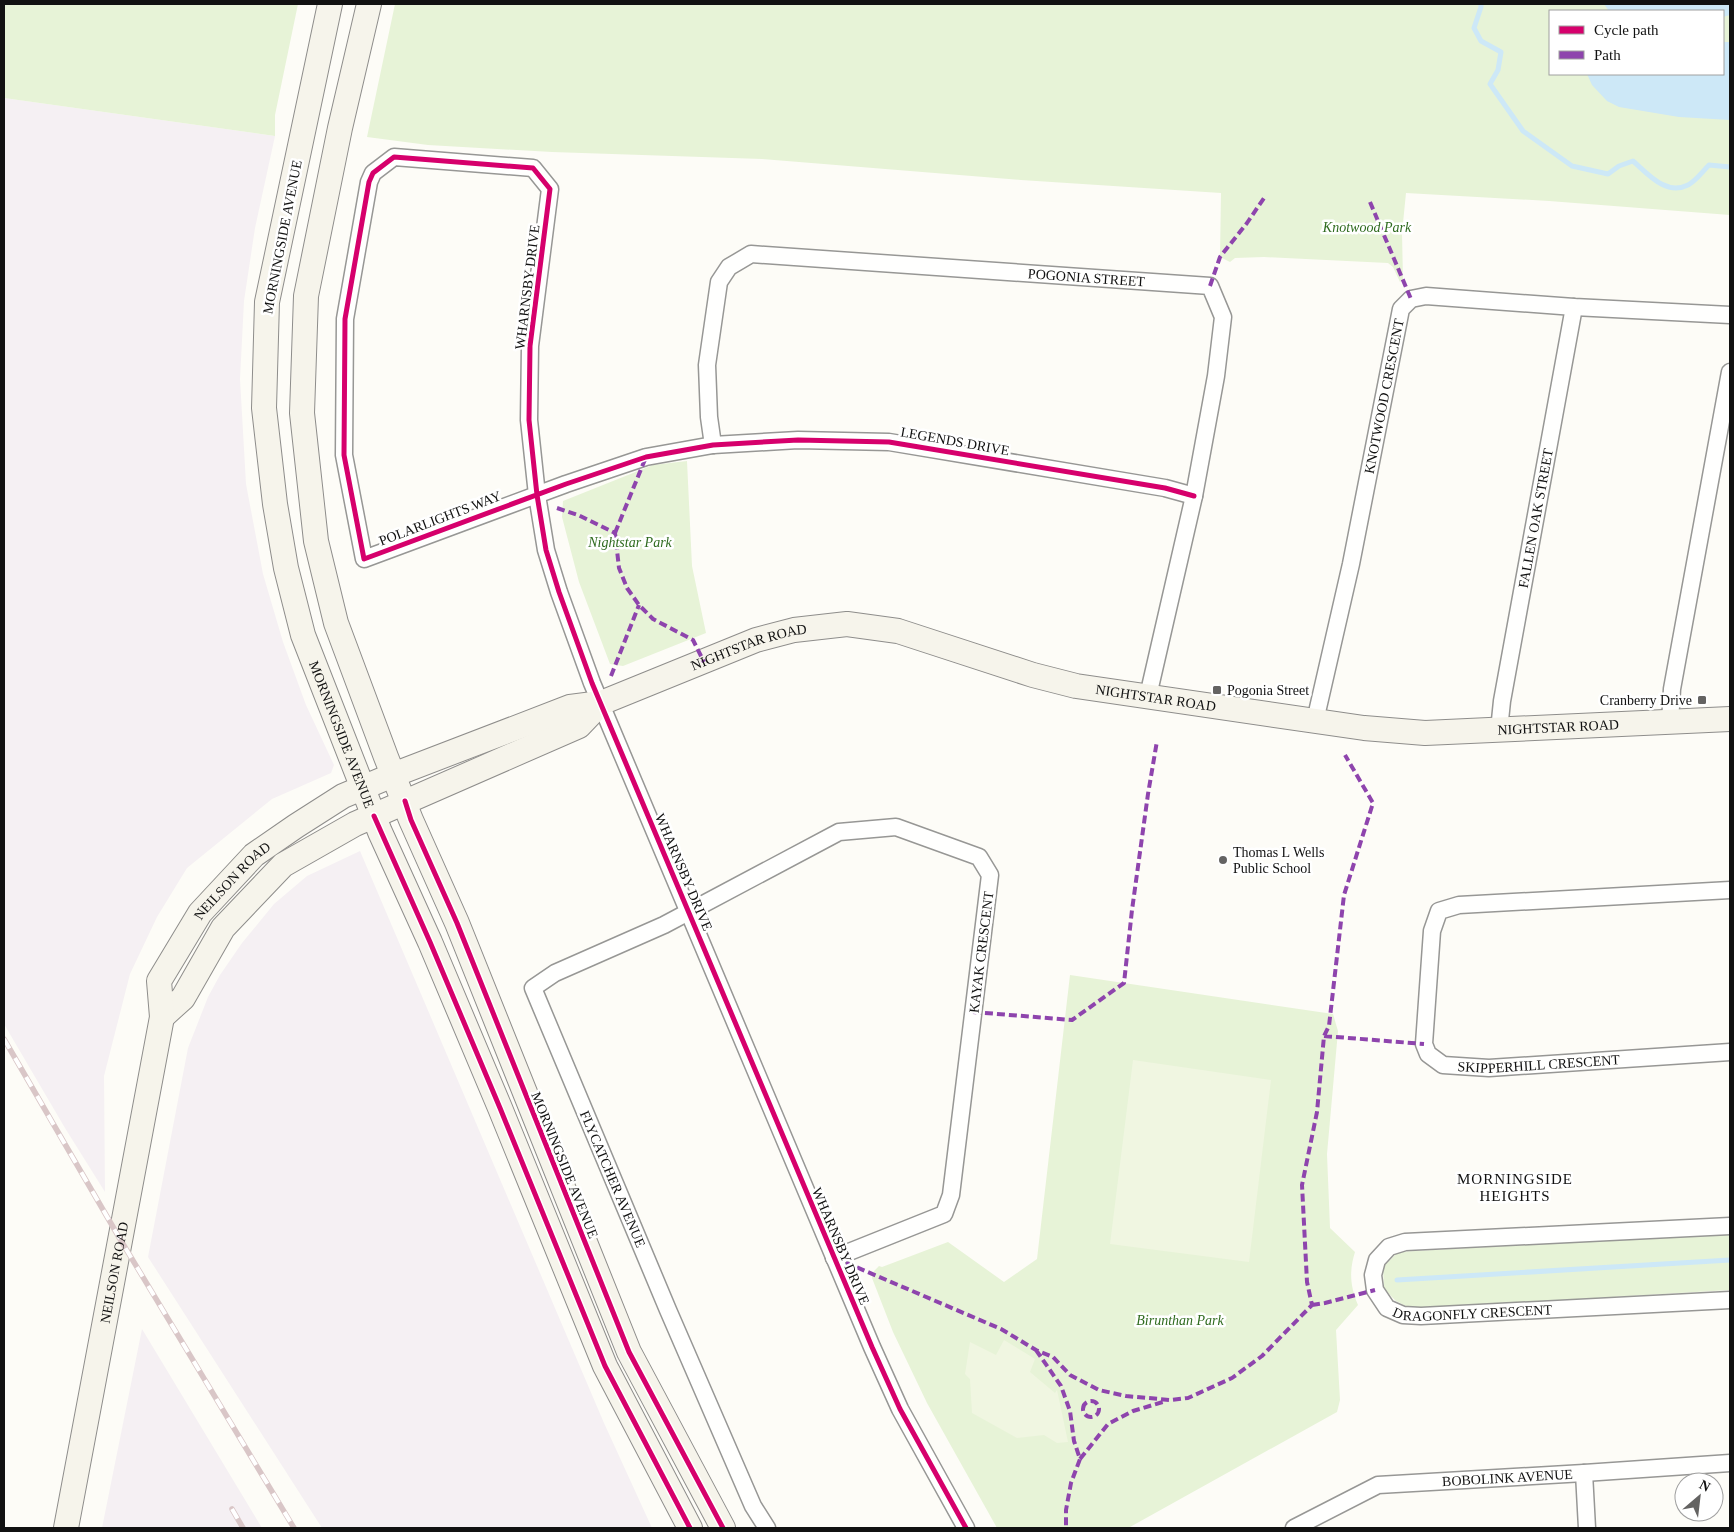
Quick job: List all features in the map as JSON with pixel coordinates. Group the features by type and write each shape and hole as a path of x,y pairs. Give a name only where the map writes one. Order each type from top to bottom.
{"main road":[{"name":"MORNINGSIDE AVENUE","path":"330,4 267,302 264,408 274,504 286,568 303,635 374,816 430,942 606,1366 690,1528"},
{"name":"MORNINGSIDE AVENUE","path":"369,4 340,128 306,296 302,414 316,541 336,623 393,775 457,923 629,1352 723,1528"},
{"name":"NIGHTSTAR ROAD","path":"393,775 570,706 601,703 756,640 794,630 847,624 898,631 1033,675 1076,686 1364,728 1426,733 1730,718"},
{"name":"NIGHTSTAR ROAD","path":"405,801 579,726 601,703"},
{"name":"NEILSON ROAD","path":"66,1528 162,1018 159,981 200,913 254,855 343,796 393,775"},
{"name":"NEILSON ROAD","path":"162,1018 183,998 223,928 283,865 354,824 405,801"},
{"path":"500,1108 526,1098"}],"street":[{"name":"POLARLIGHTS WAY","path":"537,495 364,559 344,455 345,319 369,182 373,173 394,157 533,168 550,189"},
{"name":"WHARNSBY DRIVE","path":"550,189 530,346 529,420 537,495 546,550 556,584 592,683 834,1258 900,1409 966,1528"},
{"name":"POGONIA STREET","path":"713,445 709,417 707,364 719,282 729,267 751,254 1210,286 1223,316 1216,376 1194,496 1148,696"},
{"name":"KNOTWOOD CRESCENT","path":"1315,721 1351,564 1401,309 1410,299 1426,296 1574,307 1730,315"},
{"name":"FALLEN OAK STREET","path":"1500,730 1502,700 1574,307"},
{"path":"1670,722 1672,689 1730,372"},
{"name":"LEGENDS DRIVE","path":"537,495 646,457 713,445 798,440 889,442 1165,488 1194,496"},
{"name":"KAYAK CRESCENT","path":"689,911 839,832 896,827 979,857 990,875 951,1195 944,1214 834,1258"},
{"name":"SKIPPERHILL CRESCENT","path":"1730,890 1459,905 1440,911 1432,930 1424,1044 1428,1054 1443,1066 1488,1068 1730,1052"},
{"name":"FLYCATCHER AVENUE","path":"689,911 664,925 554,973 533,988 668,1310 753,1506 767,1528"},
{"name":"DRAGONFLY CRESCENT","path":"1730,1226 1405,1242 1389,1247 1377,1260 1373,1275 1375,1290 1387,1308 1403,1315 1421,1316 1730,1300"},
{"name":"BOBOLINK AVENUE","path":"1294,1528 1378,1485 1584,1474 1730,1463"},
{"path":"1584,1474 1587,1528"}],"shaded area":[{"path":"4,98 275,136 255,228 244,301 240,379 246,484 263,574 283,642 306,705 334,765 331,773 272,799 187,868 157,917 130,974 104,1076 105,1192 4,1024"},
{"path":"360,851 604,1423 652,1528 322,1528 148,1257 188,1048 208,997 220,975 242,943 274,904 307,876"},
{"path":"142,1329 262,1528 102,1528"}],"green space":[{"path":"4,4 298,4 275,115 275,136 4,98"},
{"name":"Knotwood Park","path":"395,4 1730,4 1730,215 1549,201 1406,193 1402,233 1403,280 1400,282 1393,267 1388,263 1264,257 1235,258 1230,262 1220,257 1221,193 1021,180 762,159 552,152 428,145 367,137"},
{"name":"Nightstar Park","path":"687,461 692,566 706,633 623,666 610,664 579,582 562,517 563,501 653,465"},
{"name":"Birunthan Park","path":"1070,975 1333,1014 1338,1031 1327,1154 1330,1228 1355,1252 1351,1278 1358,1305 1336,1330 1340,1400 1337,1412 1131,1528 997,1528 927,1403 893,1332 872,1278 874,1271 879,1266 882,1267 948,1242 1004,1282 1037,1259"},
{"path":"1133,1060 1271,1080 1249,1262 1110,1244"},
{"path":"1730,1233 1730,1290 1412,1309 1396,1301 1384,1289 1383,1267 1398,1252"},
{"path":"1004,1340 1035,1359 1030,1372 1055,1393 1057,1390 1068,1442 1057,1443 1044,1435 1017,1438 972,1413 970,1379 965,1374 970,1342 996,1355"}],"water":[{"path":"1604,4 1730,4 1730,15 1724,17 1724,10 1608,10"},
{"path":"1724,42 1730,42 1730,120 1679,117 1619,107 1607,101 1592,85 1587,75 1724,75"}],"waterway":[{"path":"1481,4 1474,28 1481,41 1501,52 1498,70 1490,84 1523,131 1572,166 1608,174 1619,166 1633,161 1658,182 1672,188 1688,185 1709,165 1730,167"},
{"path":"1397,1280 1730,1260"}],"railway":[{"path":"4,1039 120,1239 294,1528"},
{"path":"232,1509 243,1528"}],"marked path":[{"path":"1210,286 1220,257 1264,198"},
{"path":"1370,202 1411,299"},
{"path":"615,533 646,457"},
{"path":"557,508 578,515 615,533 619,568 627,588 639,605 653,619 693,640 704,662"},
{"path":"611,676 639,605"},
{"path":"973,1012 1072,1020 1124,983 1132,910 1157,741"},
{"path":"835,1258 1001,1329 1036,1350 1053,1357 1070,1375 1099,1390 1126,1396 1170,1400 1188,1398 1232,1378 1262,1356 1312,1305 1307,1282 1302,1185 1317,1112 1324,1036 1329,1026 1344,895 1373,803 1345,755"},
{"path":"1324,1036 1424,1044"},
{"path":"1312,1305 1375,1290"},
{"path":"1036,1350 1061,1386 1070,1411 1074,1441 1080,1459 1071,1483 1066,1510 1066,1528"},
{"path":"1088,1401 1094,1401 1099,1406 1099,1409 1097,1415 1088,1417 1083,1412 1083,1406 1088,1401"},
{"path":"1080,1459 1108,1424 1133,1411 1166,1401"}],"cycle path":[{"path":"966,1528 900,1409 872,1347 592,683 559,592 546,550 537,495 529,420 530,346 550,189 533,168 394,157 373,173 369,182 345,319 344,455 364,559 566,484 646,457 713,445 798,440 889,442 1165,488 1194,496"},
{"path":"405,801 411,820 457,923 629,1352 723,1528"},
{"path":"374,816 500,1108 605,1366 690,1528"}],"place":[{"name":"Pogonia Street","path":"1217,690"},
{"name":"Cranberry Drive","path":"1702,700"},
{"name":"Thomas L Wells Public School","path":"1223,860"}],"district":[{"name":"MORNINGSIDE HEIGHTS","path":"1515,1188"}]}
